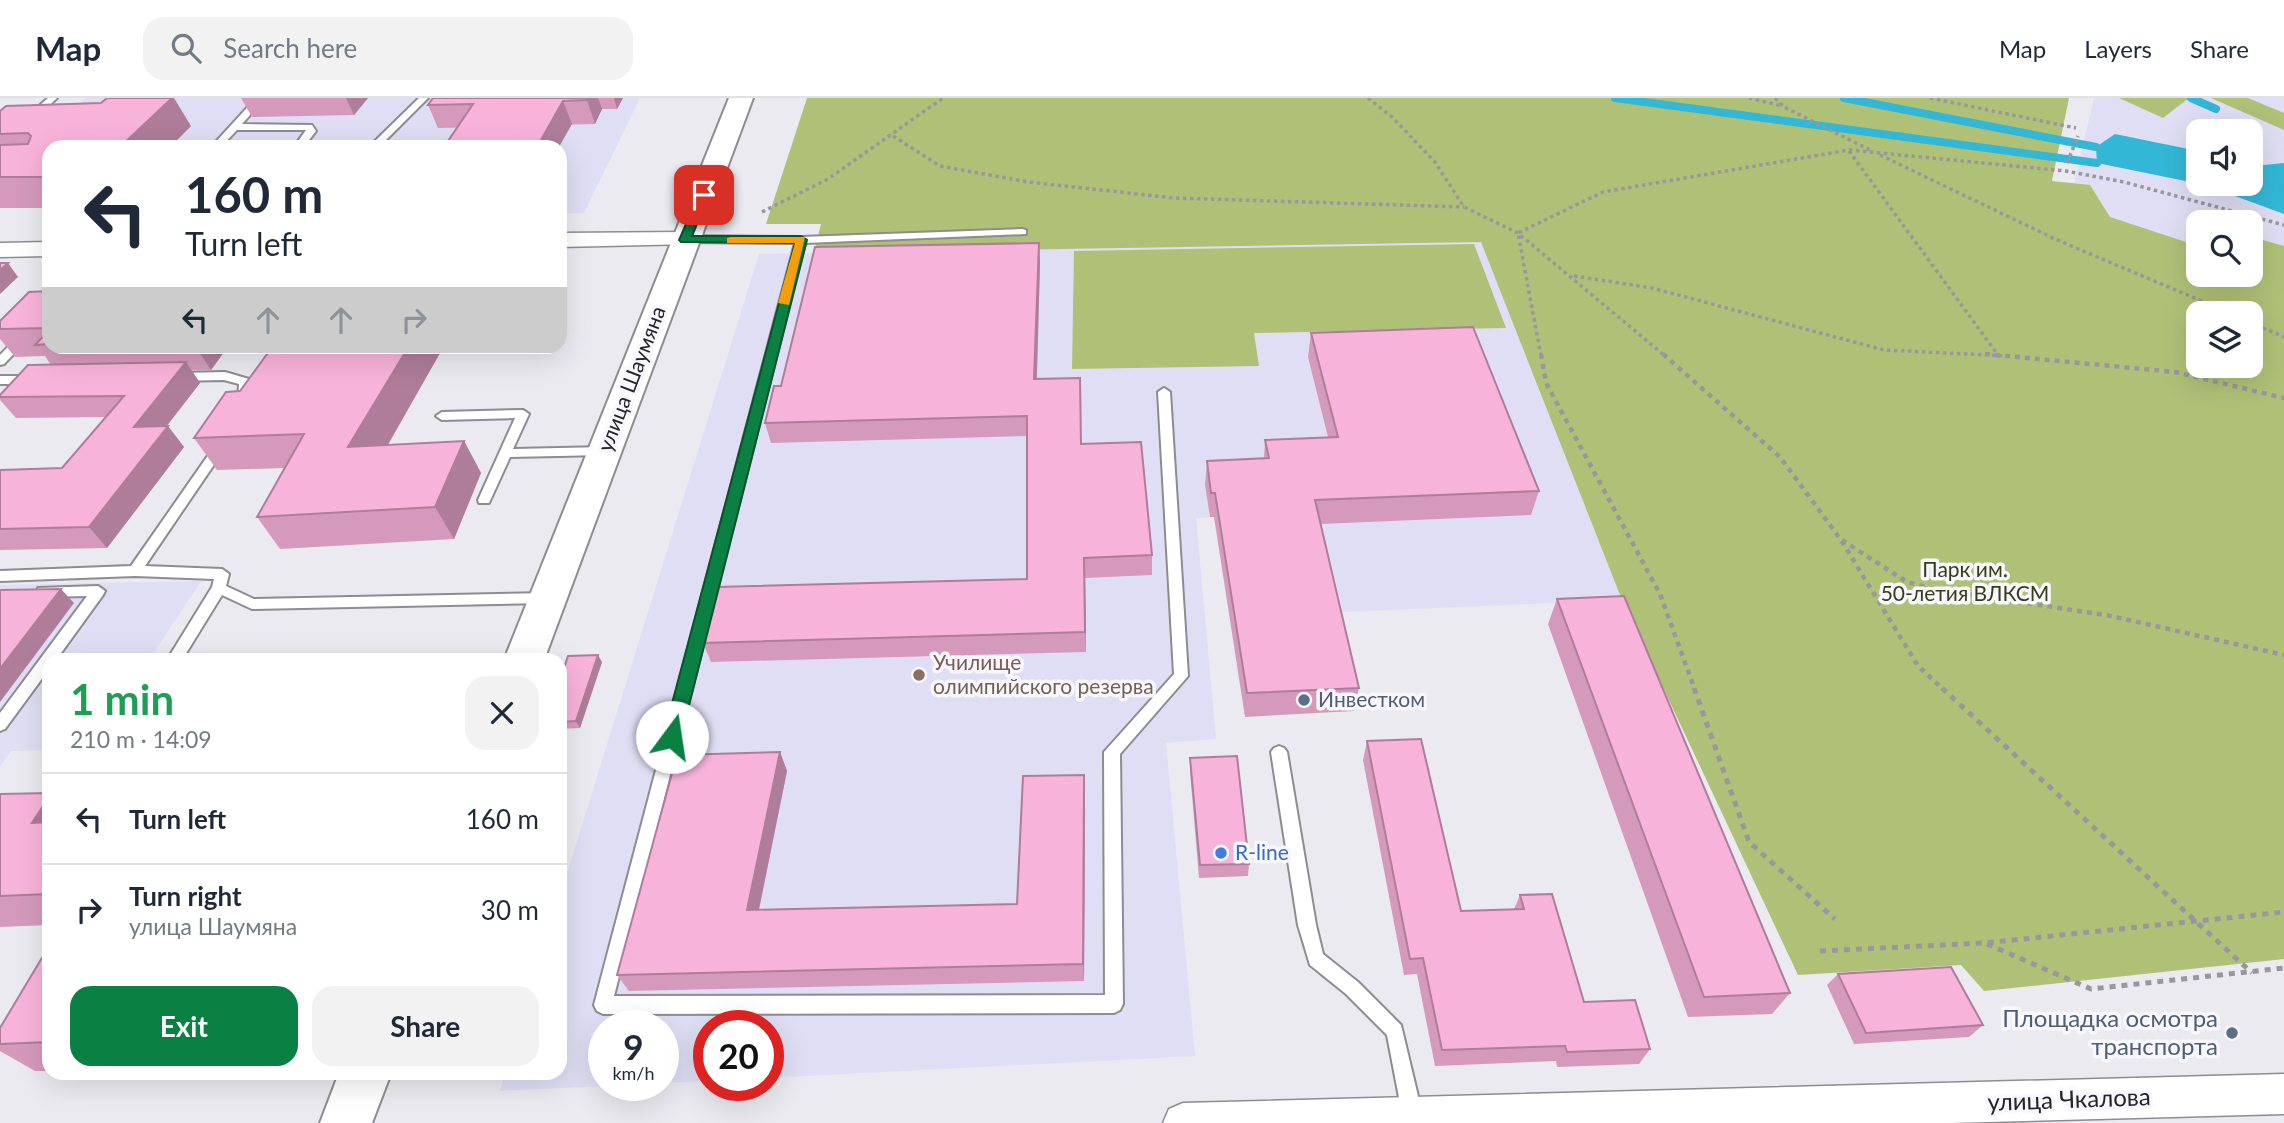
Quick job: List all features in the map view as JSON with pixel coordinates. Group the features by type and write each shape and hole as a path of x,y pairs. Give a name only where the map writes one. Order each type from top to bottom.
{"street":[{"name":"улица Шаумяна","path":"527,653 741,98"},
{"path":"567,240 685,240"},
{"path":"0,250 42,249"},
{"path":"346,1123 362,1080"},
{"name":"улица Чкалова","path":"1183,1123 1863,1114 2162,1106 2284,1094"}],"lane":[{"path":"26,122 54,98"},
{"path":"222,140 261,98"},
{"path":"381,140 424,98"},
{"path":"234,127 309,127 311,131 304,140"},
{"path":"685,240 801,240 1022,232"},
{"path":"801,240 603,1005 1115,1004 1112,752 1181,676 1164,392"},
{"path":"0,362 42,319"},
{"path":"164,378 225,376 245,382 245,399 239,411"},
{"path":"0,380 48,380"},
{"path":"442,416 523,414 484,499"},
{"path":"135,571 226,436"},
{"path":"505,453 605,451"},
{"path":"0,576 135,571 222,574 219,588 178,653"},
{"path":"219,588 252,604 548,598"},
{"path":"28,592 98,591 57,653"},
{"path":"399,615 406,601"},
{"path":"0,725 42,676"},
{"path":"1279,752 1307,925 1316,959 1352,988 1395,1031 1412,1118"}],"path":[{"path":"762,212 828,179 893,136 943,98"},
{"path":"1368,98 1392,117 1435,162 1464,207"},
{"path":"1749,98 1784,107 2055,239 2202,301"},
{"path":"1774,98 1784,107"},
{"path":"1930,98 2076,128"},
{"path":"893,136 940,166 1028,183 1174,198 1464,207 1518,233 1573,276 1780,457 1841,540 1918,666 2078,817 2252,973"},
{"path":"2067,163 2078,136"},
{"path":"1518,233 1603,192 1849,150 2066,171 2124,182 2284,225"},
{"path":"1849,150 1998,355"},
{"path":"1518,233 1546,383 1660,594 1749,842 1835,919"},
{"path":"1573,276 1652,288 1884,351 1998,355 2175,372 2284,398"},
{"path":"2263,328 2284,337"},
{"path":"1841,540 1907,582 1934,589 2111,616 2284,655"},
{"path":"1820,951 1984,943 2284,912"},
{"path":"1984,943 2091,989 2284,968"}],"shaded area":[{"path":"86,98 640,98 584,213 567,214 567,140 42,140 42,148 0,148 63,119"},
{"path":"2094,98 2284,98 2284,330 2263,320 2263,301 2220,301 2066,239 2075,179"},
{"name":"Училище олимпийского резерва","path":"1481,241 1622,600 1343,612 1319,512 1196,518 1216,739 1166,743 1195,1056 784,1077 784,1010 693,1010 693,1082 679,1082 679,1010 588,1010 588,1087 500,1091 503,1080 567,1080 567,873 759,254"},
{"path":"201,581 154,653 42,653 42,750 11,751 0,767 0,585"}],"green space":[{"name":"Парк им. 50-летия ВЛКСМ","path":"807,98 2069,98 2052,181 2090,185 2110,217 2186,242 2186,287 2263,287 2263,240 2284,246 2284,959 1984,991 1961,965 1798,975 1622,600 1481,242 814,253 821,224 766,224"},
{"path":"2119,98 2189,98 2163,118"},
{"path":"2211,98 2248,98 2284,113 2284,130"},
{"path":"1474,244 1506,328 1254,333 1259,366 1072,369 1074,251"}],"water":[{"path":"2115,134 2186,149 2186,182 2097,163 2096,147"},
{"path":"2284,163 2284,214 2235,196 2263,196 2263,165"}],"building":[{"path":"107,98 172,98 127,140 42,140 42,177 0,177 0,145 28,144 31,136 28,133 0,134 0,111 6,106 101,103"},
{"path":"433,98 588,98 563,101 541,140 449,140 473,104 428,105"},
{"path":"1039,243 1034,379 1080,378 1081,444 1141,442 1152,555 1084,558 1085,632 703,643 717,587 1027,579 1027,416 765,423 774,386 781,386 815,247"},
{"path":"42,291 42,328 0,329 0,321 29,292"},
{"path":"1473,327 1539,491 1315,500 1359,688 1247,693 1215,493 1211,493 1207,461 1269,458 1265,440 1338,437 1311,333"},
{"path":"267,354 404,354 348,447 464,441 435,507 257,517 304,434 194,438 226,392 240,391"},
{"path":"186,362 134,427 168,426 89,527 0,529 0,470 62,468 124,396 0,397 28,365"},
{"path":"61,589 0,669 0,590"},
{"path":"1624,596 1790,993 1704,997 1557,599"},
{"path":"598,655 576,721 567,722 567,659 568,656"},
{"path":"1421,739 1461,911 1524,909 1520,895 1552,894 1584,1002 1635,1000 1650,1049 1567,1052 1565,1046 1442,1050 1423,958 1410,959 1367,741"},
{"path":"780,752 747,910 1017,904 1023,776 1084,775 1083,964 617,975 677,755"},
{"path":"1237,756 1249,864 1200,865 1190,758"},
{"path":"42,793 42,808 32,823 42,822 42,894 0,896 0,794"},
{"path":"42,958 42,1042 0,1044 0,1028"},
{"path":"1951,967 1983,1025 1866,1033 1838,974"}],"waterway":[{"path":"1615,98 2097,163"},
{"path":"1844,98 2096,147"},
{"path":"2191,98 2216,109"}],"slow traffic":[{"path":"731,240 801,240 784,303"}],"place":[{"name":"Училище олимпийского резерва","path":"919,675"},
{"name":"Инвестком","path":"1304,700"},
{"name":"R-line","path":"1221,853"},
{"name":"Площадка осмотра транспорта","path":"2232,1033"}],"route":[{"path":"672,737 801,240 685,240 704,195"}]}
